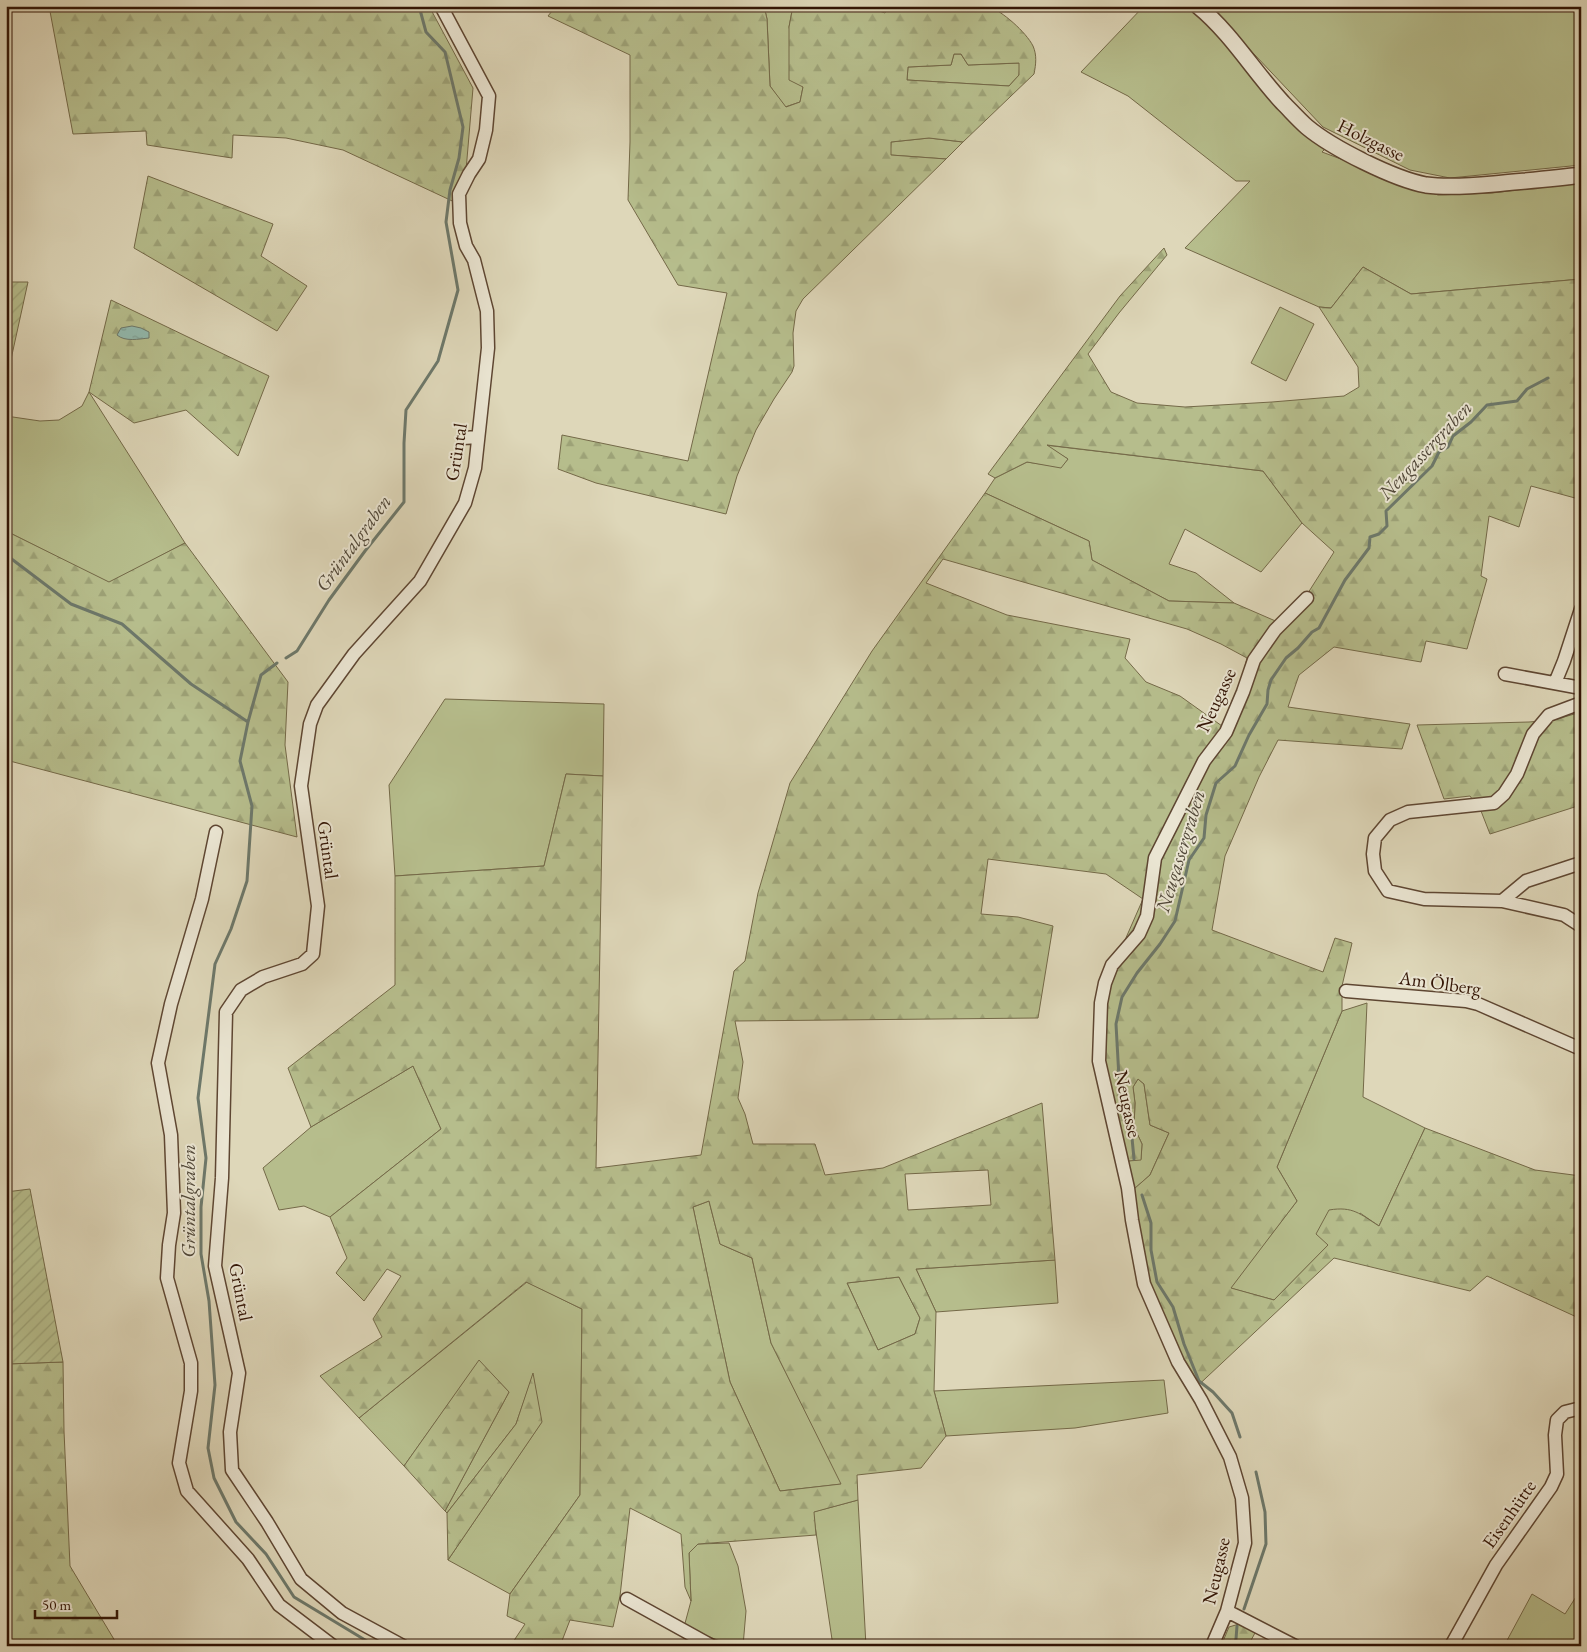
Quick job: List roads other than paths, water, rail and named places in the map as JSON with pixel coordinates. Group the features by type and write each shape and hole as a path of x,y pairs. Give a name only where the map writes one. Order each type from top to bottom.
{"street":[{"name":"Grüntal","path":"403,1646 342,1613 301,1579 267,1522 232,1470 230,1432 239,1373 214,1266 222,1178 226,1012 241,990 263,977 302,964 312,954 318,906 301,786 313,714 316,705 354,654 420,580 465,503 475,468 488,348 487,311 474,260 466,246 460,223 459,194 479,159 486,130 489,96 441,6"},
{"name":"Holzgasse","path":"1198,6 1224,30 1282,102 1307,127 1346,152 1387,172 1425,184 1445,186 1493,184 1581,175"},
{"path":"463,438 478,437"},
{"name":"Neugasse","path":"1212,1646 1227,1611 1245,1543 1242,1498 1230,1457 1201,1400 1178,1362 1144,1284 1128,1188 1099,1061 1101,1003 1105,983 1112,964 1139,934 1147,916 1155,858 1204,761 1226,732 1254,660 1274,630 1307,598"},
{"path":"1555,683 1564,662 1581,609"},
{"path":"1505,674 1581,688"},
{"path":"1581,703 1549,715 1533,734 1517,774 1504,794 1494,803 1408,812 1390,820 1375,838 1373,854 1375,871 1388,891 1424,899 1502,901 1564,916 1581,926"},
{"path":"216,832 202,899 171,1004 158,1063 171,1135 174,1213 169,1245 167,1278 191,1363 191,1391 179,1464 187,1491 248,1559 279,1604 333,1646"},
{"path":"1502,901 1526,881 1581,863"},
{"name":"Am Ölberg","path":"1346,992 1466,1001 1478,1004 1581,1049"},
{"name":"Eisenhütte","path":"1451,1646 1496,1565 1551,1487 1557,1474 1555,1435 1557,1420 1565,1412 1581,1408"},
{"path":"627,1599 712,1646"},
{"path":"1227,1611 1295,1646"}],"water":[{"path":"132,326 149,332 149,338 128,339 117,335 121,328"}],"waterway":[{"name":"Grüntalgraben","path":"286,658 297,651 329,600 404,502 406,410 438,361 458,290 446,222 450,190 459,158 463,127 445,52 426,32 419,6"},
{"name":"Neugassergraben","path":"1134,1159 1132,1138 1125,1120 1120,1096 1116,1024 1122,997 1175,921 1189,860 1204,838 1206,815 1216,783 1235,766 1249,735 1267,704 1271,680 1286,658 1312,632 1319,628 1345,580 1369,548 1370,537 1379,534 1387,526 1386,511 1432,466 1439,452 1448,447 1453,436 1471,422 1487,405 1517,401 1527,389 1548,378"},
{"name":"Grüntalgraben","path":"9,557 71,604 122,624 191,684 248,722 240,761 252,806 247,881 231,929 215,964 198,1098 206,1158 201,1207 201,1254 209,1301 215,1385 208,1448 214,1478 236,1522 266,1554 294,1597 375,1646"},
{"name":"Grüntalgraben","path":"248,722 261,675 277,663"},
{"name":"Neugassergraben","path":"1142,1195 1151,1223 1151,1250 1157,1282 1173,1307 1184,1344 1199,1381 1213,1392 1232,1413 1240,1437"},
{"name":"Neugassergraben","path":"1244,1609 1266,1544 1265,1512 1256,1472"},
{"name":"Neugassergraben","path":"1233,1646 1236,1639 1237,1626"}]}
